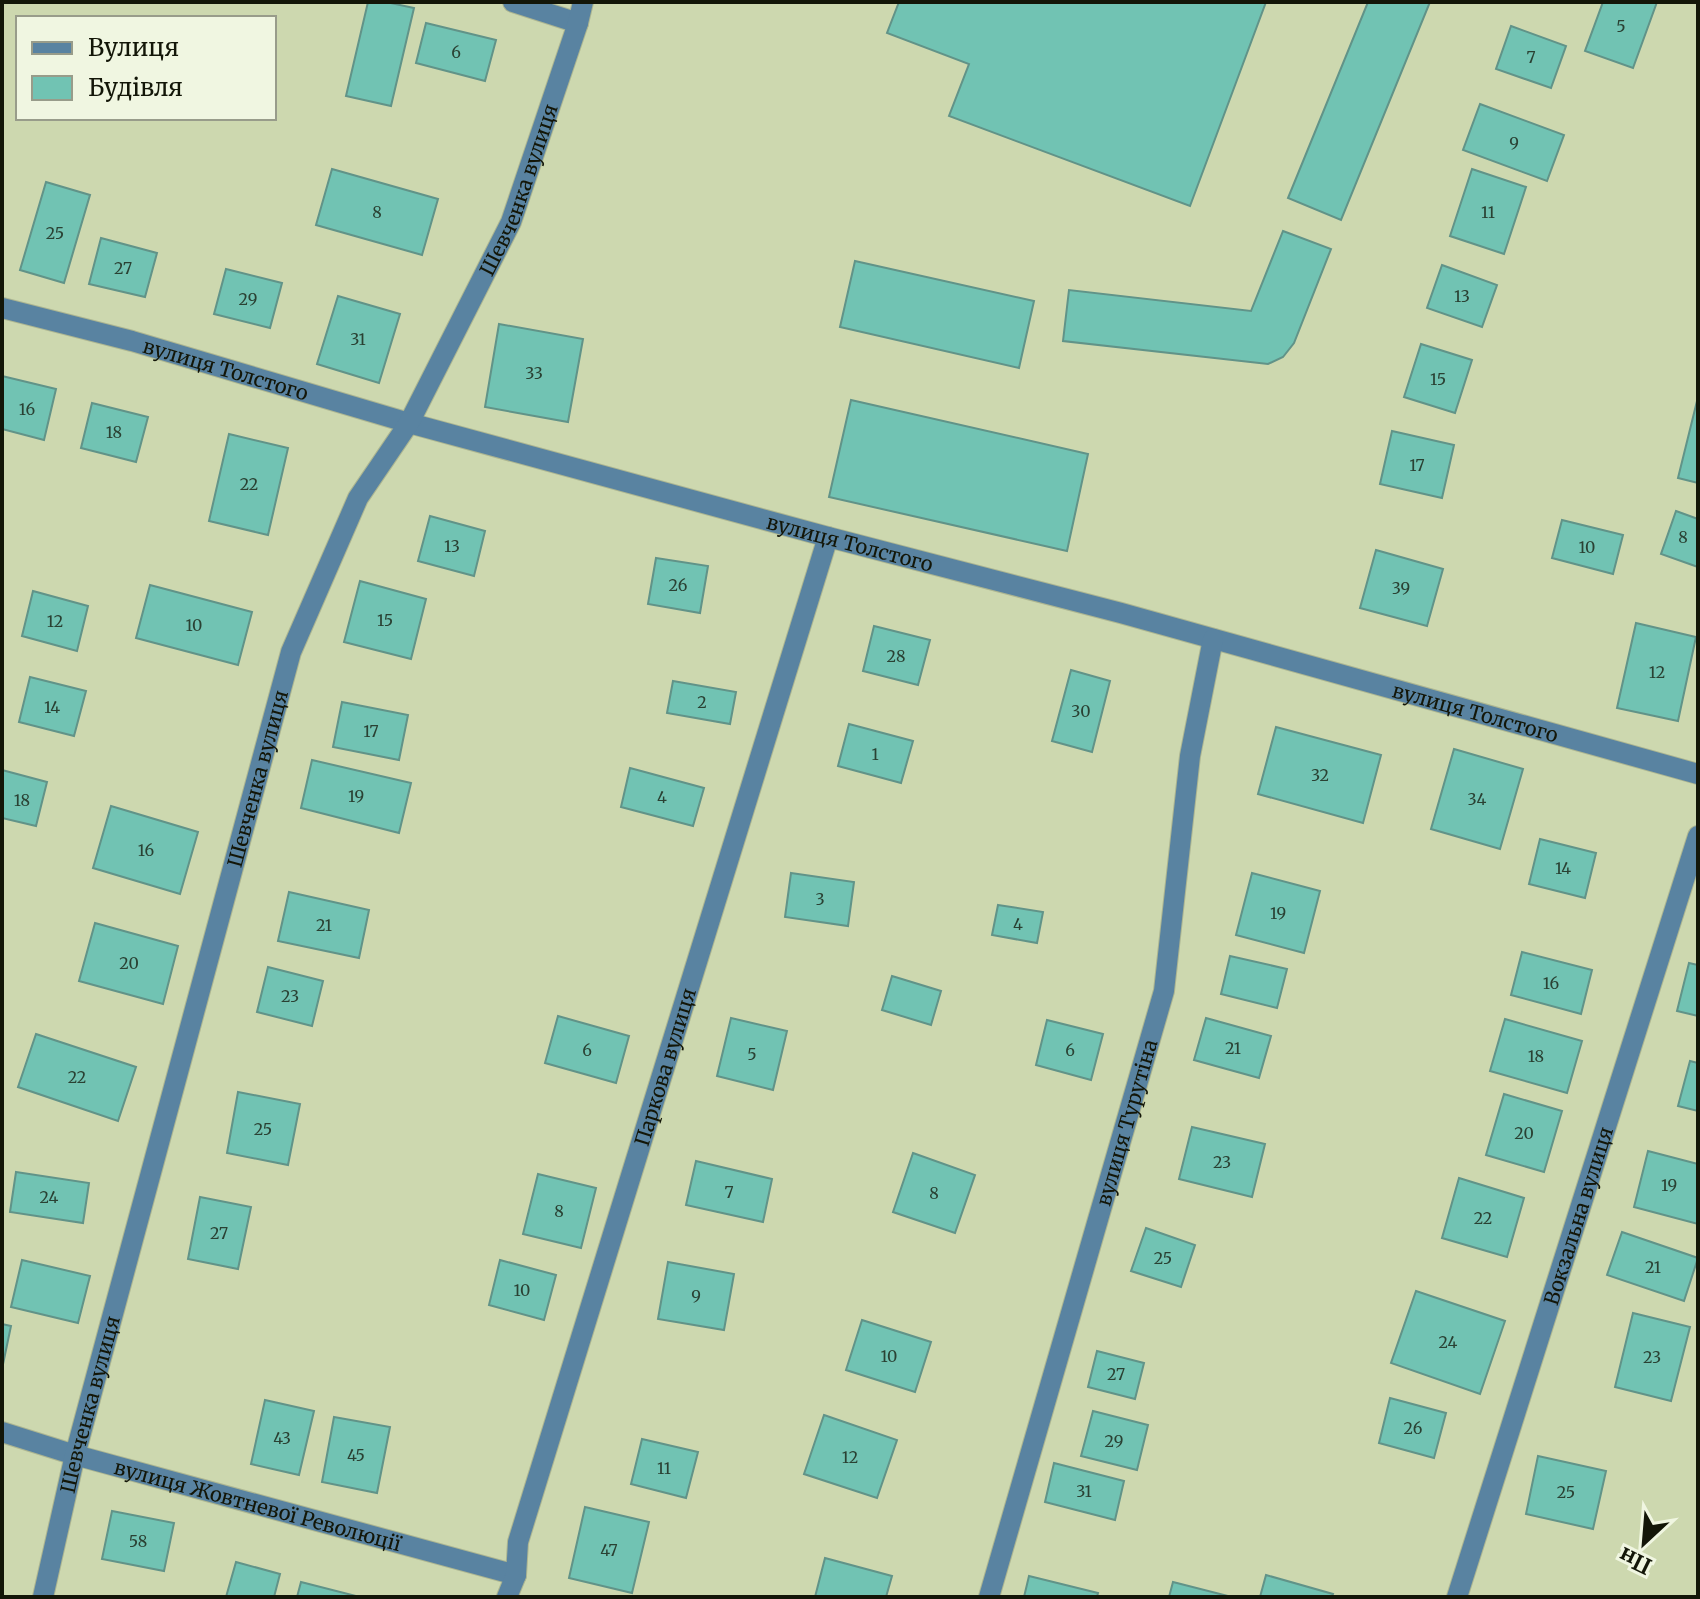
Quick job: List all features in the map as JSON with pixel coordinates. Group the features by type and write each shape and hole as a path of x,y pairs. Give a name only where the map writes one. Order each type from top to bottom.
{"street":[{"path":"513,2 578,23"},
{"name":"Шевченка вулиця","path":"43,1597 75,1455 291,652 358,498 409,423 511,222 583,2"},
{"name":"вулиця Толстого","path":"2,308 132,341 409,423 1213,639 1698,774"},
{"name":"Паркова вулиця","path":"507,1597 516,1575 518,1542 828,537"},
{"name":"вулиця Турутіна","path":"989,1597 1164,991 1190,756 1213,639"},
{"name":"Вокзальна вулиця","path":"1457,1597 1698,836"},
{"name":"вулиця Жовтневої Революції","path":"2,1432 75,1455 516,1575"}],"building":[{"path":"368,2 414,8 391,106 346,96"},
{"path":"899,2 1266,2 1190,206 949,116 969,64 887,33"},
{"path":"1368,2 1430,2 1341,220 1288,198"},
{"path":"1603,2 1657,2 1633,68 1585,51"},
{"path":"426,23 496,40 485,81 416,63"},
{"path":"1511,26 1566,46 1551,88 1496,69"},
{"path":"1480,104 1564,135 1547,181 1463,150"},
{"path":"332,169 438,199 422,255 316,225"},
{"path":"1472,169 1526,187 1504,254 1450,236"},
{"path":"46,182 90,195 64,283 20,270"},
{"path":"1283,231 1331,249 1294,343 1283,357 1268,364 1063,341 1069,290 1251,311"},
{"path":"101,238 157,253 145,297 89,284"},
{"path":"855,261 1034,301 1019,368 840,327"},
{"path":"1442,265 1497,285 1482,327 1427,308"},
{"path":"226,269 282,283 270,328 214,314"},
{"path":"338,296 400,314 379,383 317,364"},
{"path":"499,324 583,339 568,422 485,407"},
{"path":"1421,344 1472,360 1455,413 1404,397"},
{"path":"2,376 56,389 44,440 2,429"},
{"path":"851,400 1088,454 1067,551 829,497"},
{"path":"1698,401 1698,483 1678,478"},
{"path":"92,403 148,417 136,462 81,448"},
{"path":"1392,431 1454,445 1442,498 1380,484"},
{"path":"229,434 288,448 268,535 209,521"},
{"path":"1676,511 1698,519 1698,567 1661,554"},
{"path":"430,516 485,531 474,576 418,561"},
{"path":"1562,520 1623,535 1613,574 1552,558"},
{"path":"1376,550 1443,569 1427,626 1360,608"},
{"path":"656,558 708,566 700,613 648,604"},
{"path":"360,581 426,599 411,659 344,642"},
{"path":"150,585 252,612 238,665 136,638"},
{"path":"33,591 88,606 77,651 22,636"},
{"path":"1636,623 1696,637 1678,721 1617,708"},
{"path":"874,626 930,640 918,685 863,671"},
{"path":"1071,670 1110,681 1092,752 1052,741"},
{"path":"30,677 86,691 74,736 19,722"},
{"path":"673,681 736,692 730,724 667,713"},
{"path":"342,702 408,715 399,760 333,747"},
{"path":"849,724 913,741 901,783 838,766"},
{"path":"1276,727 1381,755 1363,823 1258,794"},
{"path":"1454,749 1523,769 1500,849 1431,829"},
{"path":"312,760 411,783 399,833 301,808"},
{"path":"630,768 704,788 693,826 621,807"},
{"path":"2,770 47,782 36,826 2,818"},
{"path":"111,806 198,832 180,894 93,868"},
{"path":"1540,839 1596,853 1585,898 1529,884"},
{"path":"791,873 854,882 848,926 785,917"},
{"path":"1252,873 1320,891 1304,953 1236,935"},
{"path":"289,892 369,910 359,958 278,941"},
{"path":"998,905 1043,912 1037,943 992,935"},
{"path":"95,923 178,946 163,1004 79,981"},
{"path":"1522,952 1592,970 1581,1014 1511,995"},
{"path":"1230,956 1287,969 1277,1008 1221,994"},
{"path":"1689,963 1698,965 1698,1016 1677,1011"},
{"path":"268,967 323,981 312,1026 257,1012"},
{"path":"892,976 941,991 931,1025 882,1010"},
{"path":"558,1016 629,1036 616,1083 545,1063"},
{"path":"731,1018 787,1031 773,1090 717,1076"},
{"path":"1206,1018 1271,1036 1259,1078 1194,1060"},
{"path":"1505,1019 1582,1041 1567,1093 1490,1071"},
{"path":"1047,1020 1103,1034 1091,1080 1036,1065"},
{"path":"36,1034 136,1067 118,1121 18,1087"},
{"path":"1690,1061 1698,1063 1698,1111 1678,1106"},
{"path":"238,1092 300,1104 288,1165 227,1153"},
{"path":"1504,1094 1562,1111 1544,1172 1486,1155"},
{"path":"1192,1127 1265,1144 1252,1197 1179,1179"},
{"path":"1648,1151 1698,1164 1698,1224 1634,1207"},
{"path":"913,1153 975,1175 955,1233 893,1212"},
{"path":"696,1161 772,1179 763,1222 686,1205"},
{"path":"16,1172 89,1183 83,1223 10,1212"},
{"path":"538,1174 596,1188 581,1248 523,1234"},
{"path":"1459,1178 1524,1198 1507,1257 1442,1238"},
{"path":"200,1197 251,1207 238,1269 188,1259"},
{"path":"1146,1228 1195,1245 1181,1287 1131,1271"},
{"path":"1622,1232 1698,1258 1684,1301 1607,1275"},
{"path":"22,1260 90,1276 78,1323 11,1307"},
{"path":"500,1260 556,1275 544,1320 489,1305"},
{"path":"668,1262 734,1274 724,1330 658,1319"},
{"path":"1416,1291 1505,1321 1480,1394 1391,1363"},
{"path":"1633,1313 1690,1327 1671,1401 1615,1387"},
{"path":"862,1320 931,1342 915,1392 846,1370"},
{"path":"2,1324 11,1326 2,1369"},
{"path":"1097,1351 1144,1363 1135,1399 1088,1387"},
{"path":"1390,1398 1446,1413 1434,1458 1379,1443"},
{"path":"265,1400 314,1411 299,1475 251,1464"},
{"path":"1093,1411 1148,1425 1137,1470 1081,1456"},
{"path":"824,1415 897,1440 877,1498 804,1474"},
{"path":"334,1417 390,1427 377,1493 322,1482"},
{"path":"642,1439 698,1452 686,1498 631,1484"},
{"path":"1538,1456 1606,1471 1593,1529 1526,1514"},
{"path":"1054,1463 1124,1481 1115,1520 1045,1502"},
{"path":"585,1507 649,1522 632,1593 569,1578"},
{"path":"112,1511 174,1523 164,1571 102,1559"},
{"path":"825,1558 892,1576 886,1597 815,1597"},
{"path":"236,1562 280,1574 274,1597 226,1597"},
{"path":"1266,1575 1333,1594 1332,1597 1260,1597"},
{"path":"1029,1576 1098,1593 1097,1597 1024,1597"},
{"path":"301,1582 356,1596 356,1597 297,1597"},
{"path":"1173,1582 1228,1596 1228,1597 1169,1597"}]}
